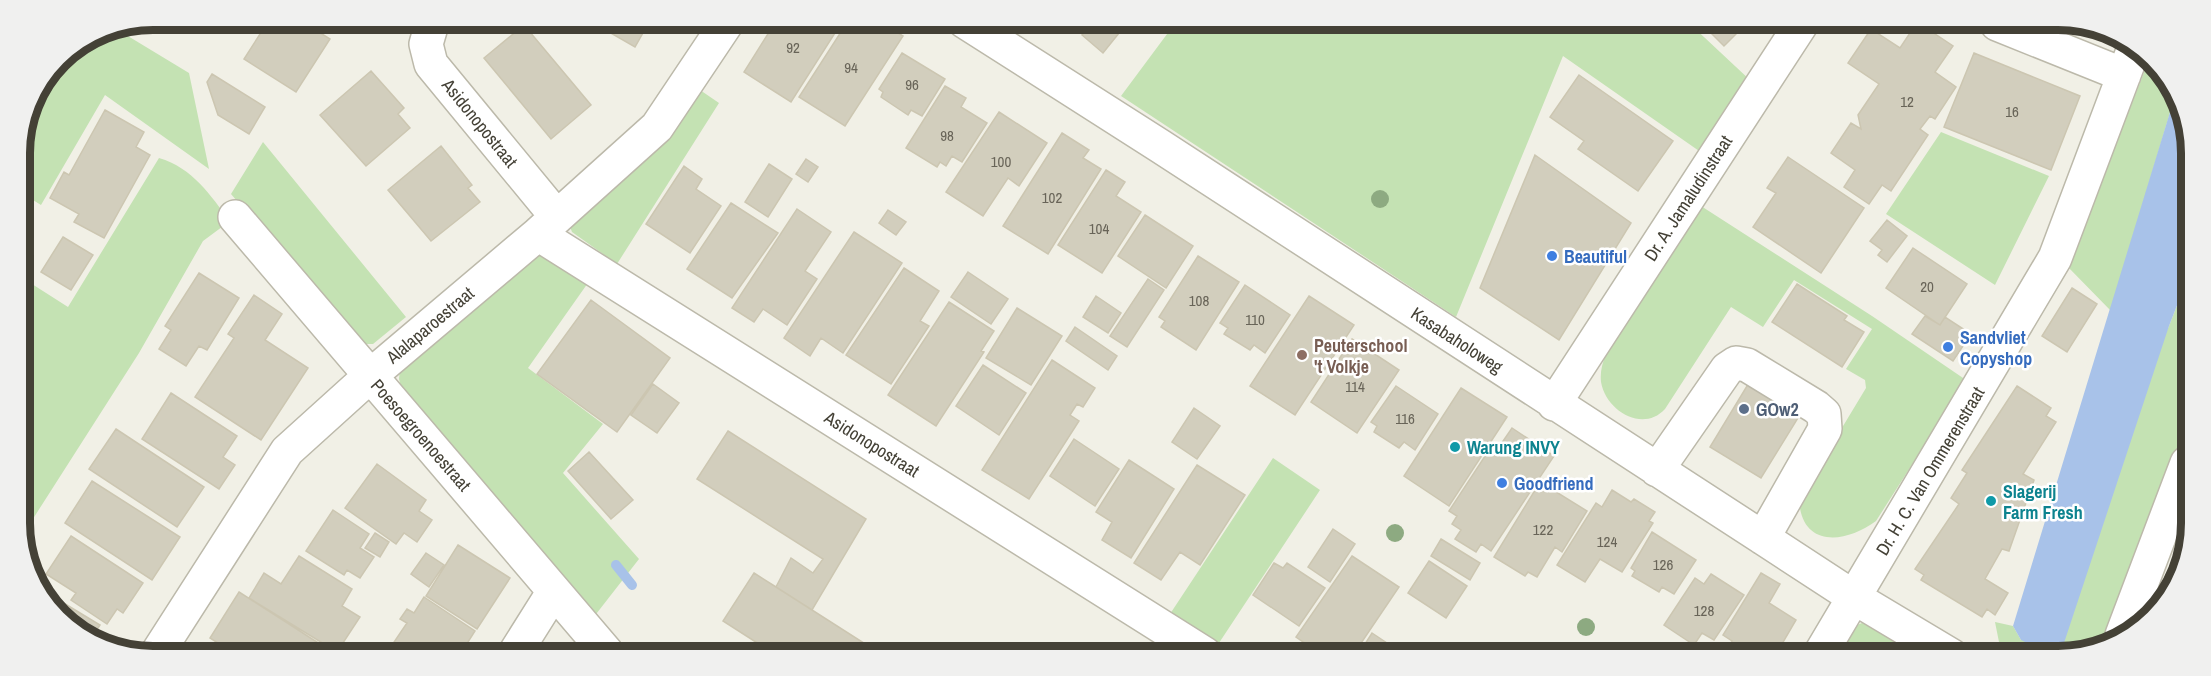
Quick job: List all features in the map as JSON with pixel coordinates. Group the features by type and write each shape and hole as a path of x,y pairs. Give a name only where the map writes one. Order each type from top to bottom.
{"street":[{"name":"Asidonopostraat","path":"430,30 426,44 431,64 548,225 1193,646"},
{"name":"Alalaparoestraat","path":"162,646 287,451 370,376 548,225 657,127 722,30"},
{"name":"Kasabaholoweg","path":"978,30 1855,598 1935,646"},
{"name":"Dr. A. Jamaludinstraat","path":"1554,404 1797,30"},
{"path":"2018,30 2129,62"},
{"name":"Dr. H. C. Van Ommerenstraat","path":"1825,646 2055,258 2129,62"},
{"name":"Poesoegroenoestraat","path":"235,217 602,646"},
{"path":"1657,470 1727,369 1736,363 1747,364 1816,407 1824,414 1825,429 1762,538"},
{"path":"2131,622 2145,602 2181,483"},
{"path":"519,646 554,591"}],"green space":[{"path":"1170,30 1696,30 1751,81 1702,153 1563,56 1456,317 1121,96"},
{"path":"124,33 189,73 209,169 105,95 41,205 30,198 32,129 39,106 51,85 78,55 106,39"},
{"path":"2146,67 2156,78 2172,106 2111,311 2068,267"},
{"path":"700,90 719,103 617,264 572,232 569,224"},
{"path":"1941,132 2049,176 1995,285 1886,214"},
{"path":"263,142 406,317 373,344 364,344 352,336 231,194"},
{"path":"159,158 182,168 191,175 208,192 230,221 203,241 139,353 30,523 30,283 68,307"},
{"path":"1701,206 1872,316 1966,380 1876,521 1864,529 1839,537 1816,534 1802,515 1799,499 1866,388 1865,380 1846,369 1872,329 1794,280 1763,327 1731,307 1665,409 1656,416 1636,419 1627,415 1610,402 1604,392 1601,375 1606,354"},
{"path":"541,249 590,280 528,368 603,424 563,473 639,559 593,618 403,395 399,379 400,369"},
{"path":"2181,295 2181,445 2113,625 2106,636 2082,644 2000,646 1995,622 2013,626 2021,640 2169,326"},
{"path":"1273,458 1320,490 1217,646 1170,614"},
{"path":"1862,623 1881,626 1912,646 1836,646 1850,628"}],"water":[{"path":"2172,106 2179,129 2181,153 2181,295 2063,646 2033,646 2021,640 2013,626"}],"building":[{"path":"263,30 316,30 330,39 296,92 244,59"},
{"path":"518,30 528,30 591,105 551,139 484,58"},
{"path":"605,30 645,30 635,47"},
{"path":"770,30 837,30 791,102 744,72"},
{"path":"842,30 893,30 903,36 845,126 799,97"},
{"path":"1086,30 1115,30 1119,33 1103,53 1082,35"},
{"path":"1708,30 1740,30 1724,46"},
{"path":"1870,30 1900,48 1912,30 1929,30 1953,46 1935,72 1956,87 1935,119 1930,116 1920,129 1928,135 1891,191 1882,185 1869,204 1844,187 1855,170 1831,153 1851,123 1861,129 1858,115 1879,84 1848,63"},
{"path":"902,53 945,79 922,116 911,110 908,115 881,97 883,92 879,89"},
{"path":"1974,53 2080,96 2051,170 1944,127"},
{"path":"371,71 404,108 398,114 410,128 366,166 320,115"},
{"path":"212,74 265,107 249,134 218,115 207,82"},
{"path":"1579,75 1673,141 1638,191 1578,149 1584,141 1550,117"},
{"path":"945,86 966,98 961,107 987,123 962,162 952,156 946,166 940,162 937,167 906,148"},
{"path":"105,110 144,132 136,147 150,155 104,238 74,222 79,214 50,198 64,172 69,175"},
{"path":"999,112 1047,143 1019,186 1008,178 983,216 946,192"},
{"path":"1062,133 1089,150 1083,158 1101,169 1048,254 1003,226"},
{"path":"441,146 472,185 468,188 480,202 431,241 388,190"},
{"name":"Beautiful","path":"1535,155 1631,223 1559,340 1480,288"},
{"path":"1788,157 1864,208 1821,273 1753,227 1776,193 1767,188"},
{"path":"806,159 818,167 808,182 796,174"},
{"path":"769,164 792,179 768,217 745,202"},
{"path":"684,166 702,179 696,189 721,206 690,253 646,224"},
{"path":"1106,170 1125,182 1116,196 1141,212 1102,273 1058,245"},
{"path":"731,203 778,233 732,298 687,269"},
{"path":"797,209 831,232 805,271 817,279 787,325 763,309 754,322 732,308"},
{"path":"888,210 906,222 896,235 879,223"},
{"path":"1145,215 1193,246 1166,288 1118,256"},
{"path":"1887,220 1907,236 1887,262 1878,255 1882,250 1870,241"},
{"path":"854,232 902,263 843,353 821,338 810,356 784,338"},
{"path":"63,237 93,255 71,290 41,272"},
{"path":"1913,248 1967,284 1940,325 1886,288"},
{"path":"1198,256 1239,282 1196,350 1161,327 1165,321 1159,317"},
{"path":"904,268 939,291 920,321 929,326 891,384 846,355"},
{"path":"968,272 1008,299 991,324 951,297"},
{"path":"199,273 239,298 207,350 199,346 186,366 159,349 171,330 165,326"},
{"path":"1148,279 1164,290 1127,347 1110,336"},
{"path":"1797,284 1847,316 1844,320 1864,332 1842,367 1772,322"},
{"path":"1245,285 1290,315 1265,353 1254,345 1250,350 1224,334 1228,328 1220,323"},
{"path":"2072,288 2097,304 2067,352 2042,336"},
{"path":"254,295 282,314 265,340 308,368 261,440 195,397 234,338 228,334"},
{"path":"1096,296 1121,313 1108,333 1083,317"},
{"name":"Peuterschool 't Volkje","path":"1309,296 1354,325 1295,415 1250,386"},
{"path":"591,300 670,358 617,432 537,374"},
{"path":"949,302 994,331 981,351 984,352 936,426 888,395"},
{"path":"1017,308 1062,336 1031,385 986,358"},
{"name":"Sandvliet Copyshop","path":"1925,316 1940,325 1945,317 1971,334 1953,361 1912,334"},
{"path":"1075,327 1117,356 1108,370 1066,341"},
{"path":"1352,339 1399,370 1357,433 1311,402"},
{"path":"1052,360 1095,388 1083,407 1077,404 1070,415 1079,421 1029,499 982,470"},
{"path":"983,365 1026,393 999,435 956,406"},
{"path":"1750,381 1801,413 1761,478 1710,447"},
{"path":"653,384 679,403 657,433 631,415"},
{"path":"1396,386 1438,414 1415,450 1404,442 1399,448 1374,432 1377,426 1371,422"},
{"name":"Slagerij Farm Fresh","path":"2017,386 2051,408 2046,416 2056,422 2023,474 2034,480 2009,551 2002,549 1985,579 2008,593 1995,615 1987,609 1982,617 1921,580 1924,575 1915,569 1959,504 1951,498 1967,473 1962,470"},
{"name":"Warung INVY","path":"1461,388 1507,417 1449,506 1404,476"},
{"path":"171,393 237,436 223,457 235,465 219,489 142,439"},
{"path":"1194,408 1220,426 1197,459 1172,442"},
{"name":"Goodfriend","path":"1512,428 1554,456 1491,551 1481,544 1476,552 1455,539 1461,530 1452,524 1457,516 1449,511 1493,444 1499,447"},
{"path":"116,429 204,487 177,527 89,469"},
{"path":"728,431 866,519 812,610 776,587 791,558 813,573 823,559 697,479"},
{"path":"1074,439 1119,469 1095,506 1050,476"},
{"path":"589,452 633,500 611,519 568,471"},
{"path":"1129,460 1174,489 1131,558 1102,540 1112,522 1096,512"},
{"path":"377,464 426,500 419,511 432,520 417,542 404,533 396,544 345,508"},
{"path":"1197,465 1245,495 1200,565 1180,552 1161,580 1134,563"},
{"path":"92,481 180,537 152,580 65,523"},
{"path":"1540,482 1587,511 1562,552 1555,547 1537,577 1528,572 1525,576 1494,557"},
{"path":"1612,490 1631,502 1634,499 1655,512 1649,521 1653,523 1622,572 1600,559 1585,582 1557,565 1596,503 1602,507"},
{"path":"333,510 369,534 360,548 374,557 360,578 347,570 344,575 306,551"},
{"path":"1333,529 1355,544 1330,582 1308,567"},
{"path":"1652,532 1696,560 1674,594 1662,587 1659,592 1632,576 1635,571 1631,568"},
{"path":"375,533 389,542 380,557 365,548"},
{"path":"71,536 143,583 123,613 117,609 107,624 71,600 76,593 46,574"},
{"path":"1441,539 1480,563 1470,580 1431,556"},
{"path":"458,545 510,578 477,629 426,596"},
{"path":"426,553 444,565 429,587 411,574"},
{"path":"299,556 352,589 342,606 360,617 341,646 327,646 249,598 264,573 281,584"},
{"path":"1352,556 1399,587 1359,646 1309,646 1296,637"},
{"path":"1429,561 1467,586 1446,618 1408,593"},
{"path":"1274,563 1283,568 1287,563 1325,588 1299,626 1253,595"},
{"path":"754,573 868,646 762,646 723,621"},
{"path":"1761,573 1780,584 1769,603 1796,620 1781,646 1729,646 1732,641 1723,635"},
{"path":"1711,574 1744,595 1714,640 1702,633 1694,645 1664,625 1695,578 1704,584"},
{"path":"239,592 320,644 318,646 223,646 210,638"},
{"path":"424,597 475,631 465,646 391,646 407,623 400,619 407,609 414,613"},
{"path":"57,599 100,625 96,631 78,621"},
{"path":"1372,633 1392,646 1364,646"}],"waterway":[{"path":"616,565 632,585"}],"place":[{"name":"Beautiful","path":"1552,256"},
{"name":"Sandvliet Copyshop","path":"1948,347"},
{"name":"Peuterschool 't Volkje","path":"1302,355"},
{"name":"GOw2","path":"1744,409"},
{"name":"Warung INVY","path":"1455,447"},
{"name":"Goodfriend","path":"1502,483"},
{"name":"Slagerij Farm Fresh","path":"1991,501"}]}
